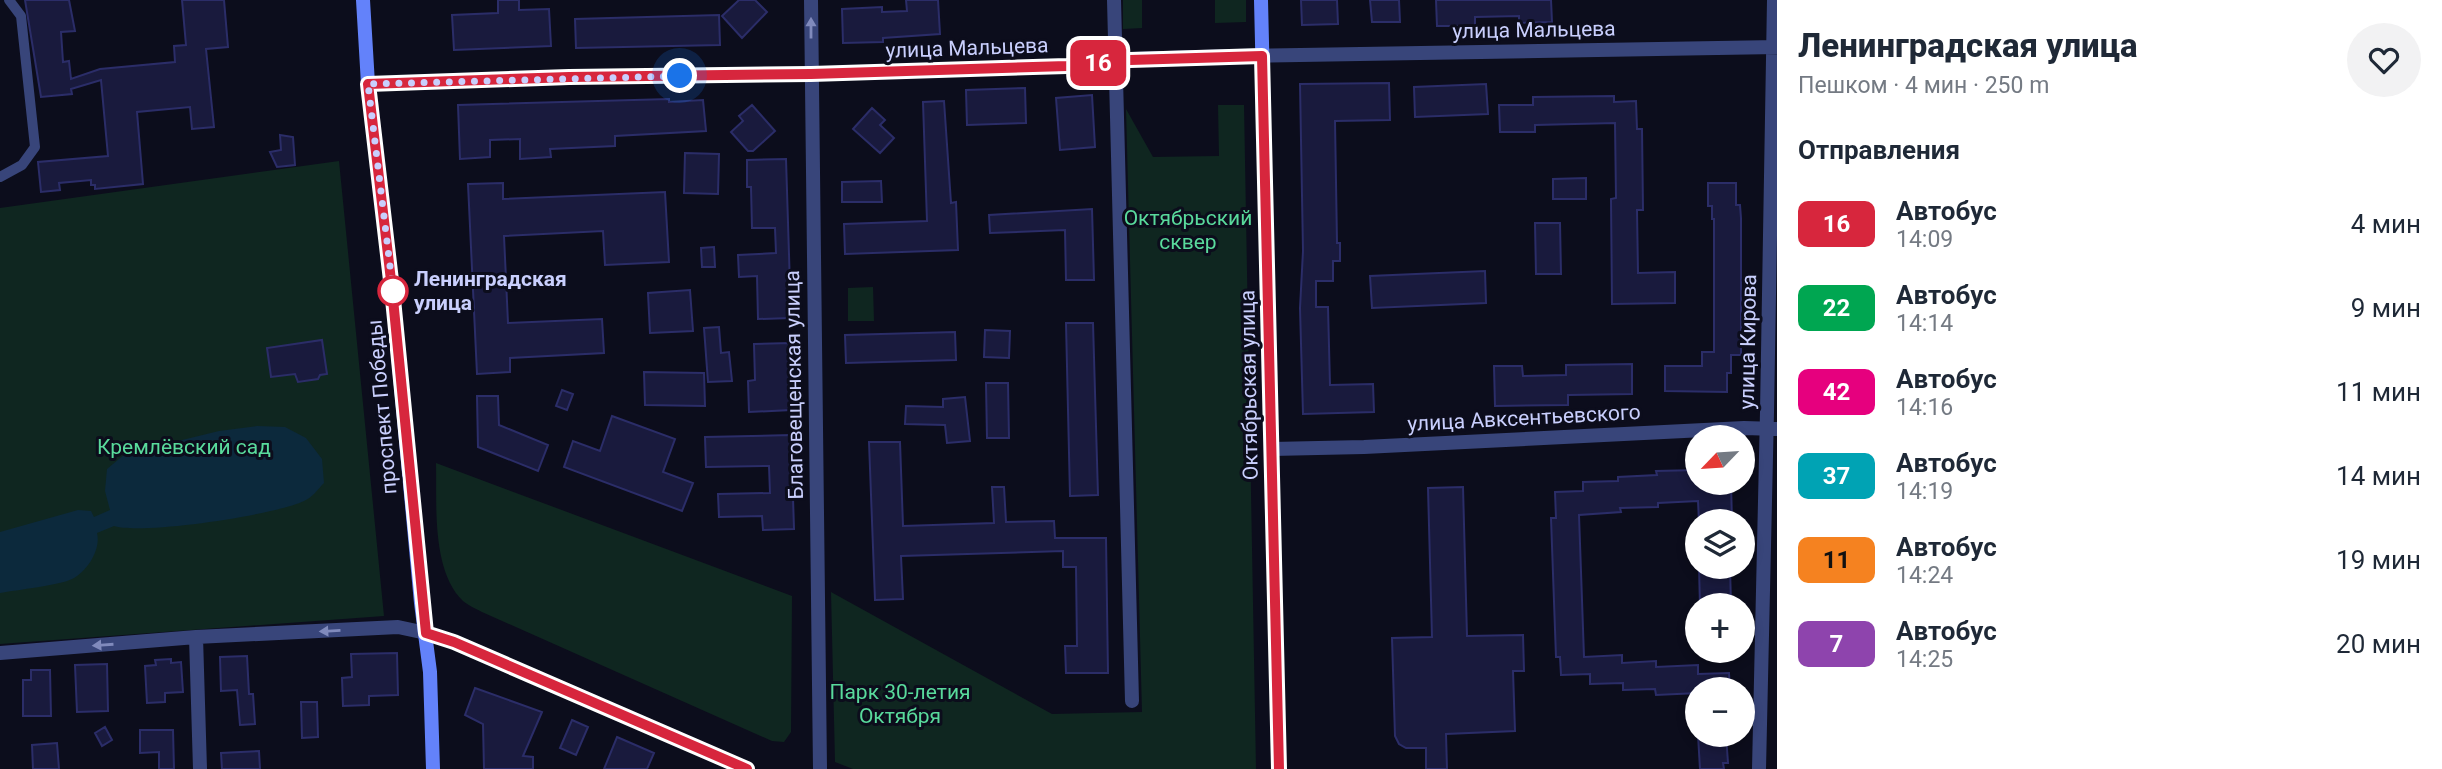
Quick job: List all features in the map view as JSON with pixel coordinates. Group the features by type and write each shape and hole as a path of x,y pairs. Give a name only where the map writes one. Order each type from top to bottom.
{"main road":[{"name":"проспект Победы","path":"363,0 368,84 392,289 426,633 432,699 433,769"},
{"name":"Октябрьская улица","path":"1261,0 1279,769"},
{"path":"426,633 454,642 747,769"}],"street":[{"path":"0,177 22,165 35,147 21,16 9,0"},
{"name":"Благовещенская улица","path":"811,0 820,769"},
{"path":"1114,0 1132,701"},
{"name":"улица Кирова","path":"1759,769 1772,429 1774,0"},
{"name":"улица Мальцева","path":"368,84 1067,66 1115,60 1262,56 1775,47"},
{"name":"улица Авксентьевского","path":"1272,449 1772,429"},
{"path":"0,653 196,637 398,627 426,633"},
{"path":"196,637 200,769"}],"green space":[{"path":"1123,0 1142,0 1142,28 1123,29"},
{"path":"1215,0 1246,0 1246,22 1215,23"},
{"name":"Октябрьский сквер","path":"1218,105 1244,105 1256,769 853,769 835,762 831,592 1052,714 1142,712 1126,109 1153,157 1219,156"},
{"name":"Кремлёвский сад","path":"339,161 384,616 0,644 0,208"},
{"path":"873,287 874,321 848,321 848,288"},
{"path":"436,463 792,596 791,732 784,742 772,741 482,612 463,601 445,572 441,554"}],"water":[{"path":"257,426 285,427 306,438 322,459 324,483 310,498 266,512 209,522 151,528 114,526 97,533 97,546 92,559 83,571 72,579 0,593 0,532 78,510 91,511 94,517 110,510 105,491 107,469 125,454 219,431"}],"building":[{"path":"25,0 69,0 75,31 61,32 63,62 69,61 71,79 100,69 175,62 174,46 186,45 182,0 224,0 228,47 206,49 214,127 192,129 190,107 137,112 143,184 95,189 91,180 59,183 60,190 41,192 38,162 108,156 101,80 71,89 72,94 41,97"},
{"path":"498,0 519,0 519,10 549,9 551,46 454,50 452,15 498,13"},
{"path":"739,0 755,0 767,12 742,38 722,16"},
{"path":"906,0 938,0 940,34 883,38 883,42 843,43 842,9 882,7 882,12 907,11"},
{"path":"1301,0 1337,0 1338,24 1302,25"},
{"path":"1370,0 1399,0 1400,22 1372,22"},
{"path":"1436,0 1551,0 1552,22 1519,23 1519,16 1475,17 1475,26 1437,26"},
{"path":"719,15 720,45 576,48 575,19"},
{"path":"1389,83 1390,120 1335,121 1337,243 1340,243 1340,261 1333,261 1333,281 1316,281 1316,307 1328,307 1330,385 1373,384 1374,412 1303,414 1300,84"},
{"path":"1486,84 1488,114 1415,117 1414,87"},
{"path":"1025,88 1026,123 967,125 966,90"},
{"path":"1092,95 1095,147 1060,150 1056,98"},
{"path":"1614,96 1614,102 1636,101 1637,129 1642,129 1643,210 1637,210 1638,273 1675,272 1675,303 1612,304 1611,199 1616,198 1615,123 1535,125 1535,132 1500,132 1499,105 1533,105 1533,97"},
{"path":"669,99 669,102 703,100 706,131 615,136 615,146 550,149 551,157 520,159 520,139 490,140 490,157 460,159 458,105"},
{"path":"944,101 951,203 956,202 958,250 845,254 844,224 927,221 923,102"},
{"path":"752,105 775,131 753,151 748,151 731,132 743,121 739,116"},
{"path":"872,108 885,120 880,125 894,138 880,153 853,129"},
{"path":"280,135 293,137 295,165 277,167 270,152 281,150"},
{"path":"685,153 719,154 718,194 684,193"},
{"path":"786,159 791,318 758,319 757,276 739,277 738,255 776,253 775,228 752,228 747,160"},
{"path":"1586,178 1586,199 1553,199 1553,179"},
{"path":"881,181 882,202 842,202 842,182"},
{"path":"503,183 503,199 665,192 669,262 605,265 603,231 504,236 508,323 602,319 604,353 510,358 510,372 477,374 468,184"},
{"path":"1708,183 1736,183 1736,205 1740,205 1741,218 1741,355 1731,355 1727,392 1665,391 1665,366 1702,366 1702,352 1714,352 1714,219 1712,206 1708,206"},
{"path":"1092,209 1094,280 1066,280 1065,230 990,233 989,215"},
{"path":"1535,223 1560,223 1561,274 1536,274"},
{"path":"714,247 715,267 702,267 701,248"},
{"path":"1485,271 1486,303 1372,308 1370,276"},
{"path":"690,290 693,331 650,333 648,293"},
{"path":"1066,323 1093,323 1098,495 1070,496"},
{"path":"719,327 721,353 729,352 732,381 708,382 704,328"},
{"path":"985,330 1010,331 1009,358 984,357"},
{"path":"955,332 956,360 846,363 845,335"},
{"path":"322,340 327,374 320,375 318,379 298,382 295,374 271,377 267,348"},
{"path":"790,343 791,410 749,412 748,381 755,380 754,344"},
{"path":"1632,364 1632,394 1568,395 1568,405 1495,406 1494,366 1522,366 1523,376 1566,375 1566,365"},
{"path":"644,372 704,373 705,406 645,405"},
{"path":"986,383 1008,383 1009,438 987,438"},
{"path":"562,390 573,394 567,410 556,406"},
{"path":"477,396 498,396 499,425 548,445 538,471 478,447"},
{"path":"965,397 970,441 947,443 945,425 905,424 906,406 943,407 943,399"},
{"path":"612,416 675,439 663,472 693,483 682,511 564,467 573,441 600,451"},
{"path":"791,435 794,529 763,530 762,516 719,517 718,494 770,493 769,466 706,467 705,437"},
{"path":"869,442 900,442 903,526 994,523 992,487 1004,487 1006,522 1054,521 1055,538 1106,538 1108,673 1066,673 1065,646 1077,646 1076,567 1063,567 1063,551 901,556 903,599 875,600"},
{"path":"1685,470 1685,495 1731,495 1732,509 1698,509 1698,501 1658,503 1658,507 1620,508 1621,512 1579,515 1584,657 1622,655 1622,663 1656,661 1656,667 1698,665 1698,674 1729,673 1729,677 1685,677 1685,694 1656,695 1655,689 1623,690 1623,683 1590,684 1590,674 1561,675 1560,657 1556,657 1551,518 1556,518 1555,492 1583,491 1583,482 1618,481 1618,477 1657,475 1656,471"},
{"path":"1463,487 1467,636 1523,635 1524,671 1513,671 1515,731 1446,734 1447,769 1426,769 1426,748 1406,748 1399,744 1395,736 1392,638 1432,637 1428,488"},
{"path":"1699,579 1730,579 1731,593 1700,593"},
{"path":"397,653 398,695 369,696 369,705 343,706 342,678 352,677 351,654"},
{"path":"247,656 249,694 253,694 255,724 240,725 237,690 221,691 220,657"},
{"path":"171,659 171,663 181,662 183,692 165,693 165,702 147,703 145,666 156,665 155,660"},
{"path":"107,664 108,711 77,712 75,665"},
{"path":"31,670 50,670 51,716 23,716 23,680 31,680"},
{"path":"475,688 542,712 523,756 533,757 533,769 484,769 483,724 465,715"},
{"path":"301,702 317,702 318,737 302,738"},
{"path":"572,720 588,727 576,755 560,748"},
{"path":"105,727 112,740 102,746 95,733"},
{"path":"140,730 173,730 174,769 159,769 159,752 140,753"},
{"path":"617,737 654,753 647,769 604,769"},
{"path":"57,743 59,769 33,769 32,745"},
{"path":"1699,747 1727,747 1728,763 1723,763 1724,769 1700,769"},
{"path":"259,751 260,769 222,769 221,753"}],"bus line":[{"name":"16","path":"747,769 454,642 426,633 392,289 368,84 1067,66 1115,60 1262,56 1279,769"}],"place":[{"name":"Ленинградская улица","path":"393,291"}],"route":[{"path":"393,291 368,84 680,76"}],"park label":[{"name":"Парк 30-летия Октября","path":"900,704"}]}
